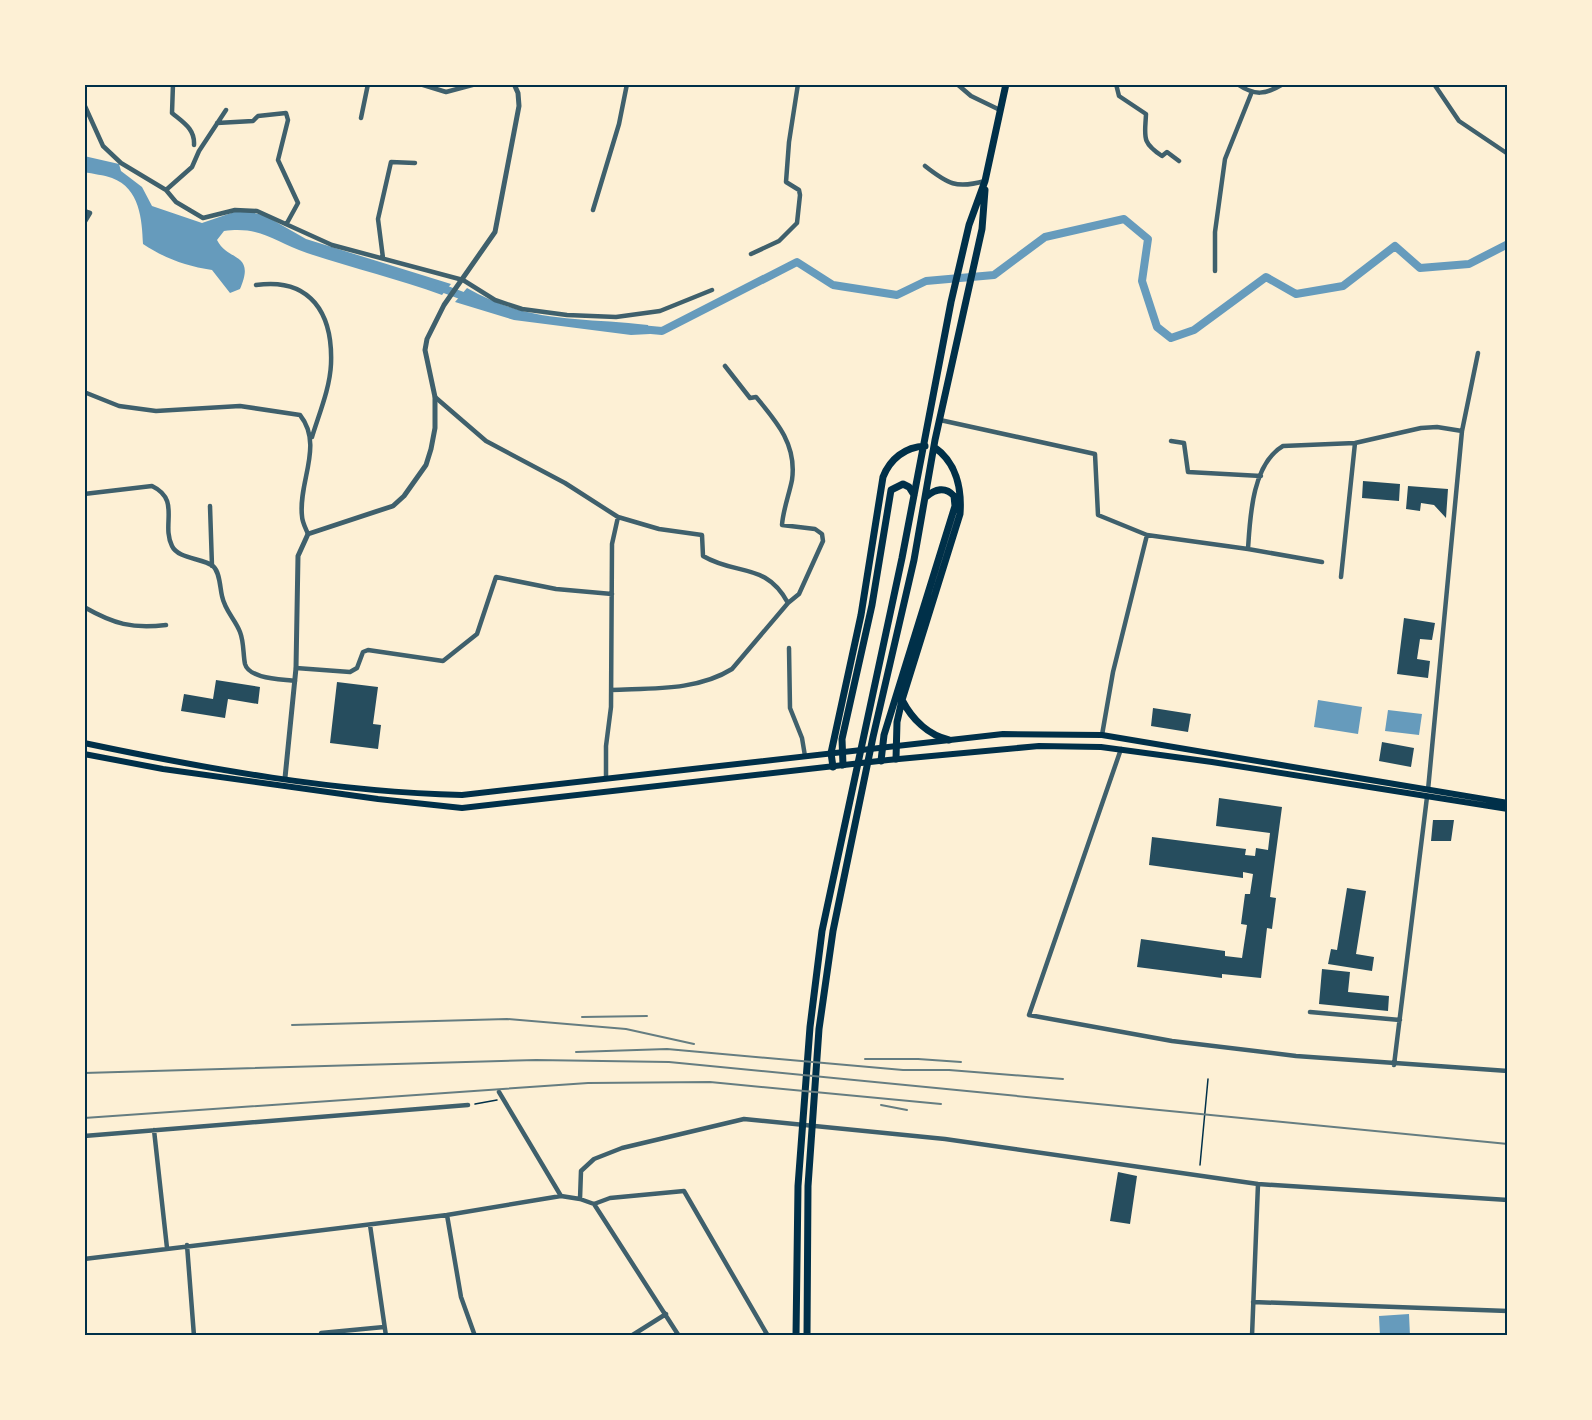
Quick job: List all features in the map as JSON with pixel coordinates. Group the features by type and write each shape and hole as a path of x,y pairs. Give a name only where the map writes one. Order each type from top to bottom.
{"main road":[{"path":"796,1336 798,1186 815,977 822,930 861,738 925,446 950,305 969,225 985,181 1006,84"},
{"path":"807,1336 808,1186 825,980 832,931 873,737 914,560 934,447 982,229 985,181"},
{"path":"950,305 964,309"},
{"path":"833,766 831,753 861,615 883,477 891,462 902,453 910,448 925,446"},
{"path":"896,759 895,747 902,700 960,514 961,494 957,476 944,455 934,447"},
{"path":"843,765 841,752 872,605 891,489 903,483 914,495"},
{"path":"881,761 881,748 914,633 955,506 954,496 946,490 938,490 926,497"},
{"path":"902,700 917,722 939,738 949,740"},
{"path":"84,743 285,778 378,789 462,795 1003,734 1102,735 1508,809"},
{"path":"84,754 186,772 378,799 462,808 896,759 1039,746 1121,749 1427,794 1508,803"}],"street":[{"path":"173,84 172,113 189,127 195,136 194,145"},
{"path":"361,118 368,84"},
{"path":"420,84 446,92 476,84"},
{"path":"285,778 296,668 298,556 309,534 379,512 404,496 426,465 435,428 435,397 425,350 427,339 444,305 495,232 519,106 518,93 514,84"},
{"path":"593,210 619,124 627,84"},
{"path":"751,254 779,241 797,223 799,190 786,182 789,142 798,84"},
{"path":"957,84 978,100 1000,110"},
{"path":"1116,84 1119,96 1146,114 1145,138 1149,147 1162,156 1167,152 1179,161"},
{"path":"1238,84 1251,94 1266,92 1283,84"},
{"path":"1434,84 1459,121 1508,154"},
{"path":"1215,271 1215,232 1225,159 1251,94"},
{"path":"84,104 103,146 121,163 166,190 176,202 202,218 235,210 257,211 332,245 463,280 495,300 522,309 587,316 616,316 660,311 712,290"},
{"path":"166,190 192,167 199,151 226,110"},
{"path":"217,123 253,121 258,116 286,113 288,120 278,160 288,177 298,203 287,223"},
{"path":"382,258 378,219 391,162 415,163"},
{"path":"925,166 945,181 964,187 985,181"},
{"path":"84,211 90,213 84,223"},
{"path":"256,285 297,287 316,301 329,329 331,366 311,439 302,517 309,534"},
{"path":"649,312 650,321"},
{"path":"1395,1065 1427,794 1462,431 1478,352"},
{"path":"611,690 693,684 722,675 732,669 804,586 823,541 822,534 814,529 782,525 792,469 789,442 782,429 756,397 750,398 725,366"},
{"path":"84,392 118,406 156,411 240,406 300,415 309,426 311,439"},
{"path":"435,397 486,441 565,483 618,517 659,528 702,535 703,556 770,579 781,589 788,603"},
{"path":"940,420 1095,454 1098,515 1147,535 1322,562"},
{"path":"1248,549 1251,509 1261,476 1274,453 1283,446 1355,443 1421,428 1437,427 1462,431"},
{"path":"1171,441 1184,443 1188,472 1261,476"},
{"path":"1341,577 1355,443"},
{"path":"84,494 152,486 162,491 168,500 170,543 174,550 212,566 217,572 224,608 236,621 242,636 246,667 252,673 295,681"},
{"path":"210,506 212,566"},
{"path":"606,779 606,746 611,690 612,544 618,517"},
{"path":"1102,735 1113,672 1147,535"},
{"path":"296,668 350,672 357,668 363,652 368,650 443,661 477,634 496,577 556,589 612,594"},
{"path":"84,607 111,622 141,628 166,625"},
{"path":"789,648 790,708 802,738 806,770"},
{"path":"1121,749 1029,1015 1172,1041 1395,1065 1508,1071"},
{"path":"1310,1012 1400,1020"},
{"path":"499,1092 561,1196"},
{"path":"84,1136 468,1105"},
{"path":"580,1199 581,1171 594,1159 622,1148 744,1119 804,1123 945,1139 1258,1184 1508,1200"},
{"path":"154,1130 167,1248"},
{"path":"1252,1336 1258,1184"},
{"path":"594,1204 610,1198 684,1191 768,1336"},
{"path":"84,1258 447,1215 561,1196 594,1204 679,1336"},
{"path":"447,1215 461,1297 475,1336"},
{"path":"370,1225 386,1336"},
{"path":"187,1245 195,1336"},
{"path":"1253,1302 1508,1311"},
{"path":"632,1336 666,1314"},
{"path":"321,1336 321,1333 384,1326"}],"path":[{"path":"1200,1165 1208,1079"},
{"path":"468,1105 503,1100"}],"water":[{"path":"84,156 119,164 121,171 142,187 152,206 202,223 240,210 264,215 306,239 451,284 442,295 307,253 258,233 237,230 224,231 217,240 227,252 243,263 245,269 240,289 230,293 212,270 176,261 143,244 138,206 129,189 112,178 84,172"},
{"path":"467,288 512,308 555,317 648,325 650,334 631,335 514,320 455,302"},
{"path":"1318,700 1362,707 1358,734 1314,727"},
{"path":"1388,710 1422,714 1419,735 1385,731"},
{"path":"1409,1314 1410,1336 1380,1336 1379,1316"}],"building":[{"path":"1363,481 1400,484 1399,501 1362,498"},
{"path":"1408,486 1448,489 1446,518 1434,505 1421,503 1420,511 1406,509"},
{"path":"1404,618 1435,623 1432,640 1420,639 1417,659 1430,661 1428,678 1397,674"},
{"path":"216,680 260,687 258,704 228,699 225,718 181,711 184,694 213,699"},
{"path":"337,682 378,687 373,724 381,725 378,749 330,743"},
{"path":"1153,708 1191,714 1188,732 1151,726"},
{"path":"1382,742 1414,748 1411,767 1379,761"},
{"path":"1219,798 1282,807 1270,897 1276,898 1272,929 1267,928 1261,978 1222,974 1222,978 1137,967 1141,939 1225,951 1225,956 1242,958 1247,925 1241,924 1245,894 1250,894 1253,874 1243,872 1243,878 1149,865 1152,837 1246,849 1245,855 1255,856 1256,848 1268,850 1270,833 1216,826"},
{"path":"1433,820 1454,820 1451,841 1431,841"},
{"path":"1347,888 1366,891 1356,954 1374,957 1372,971 1328,964 1331,949 1337,950"},
{"path":"1322,969 1350,972 1348,992 1389,996 1388,1011 1319,1004"},
{"path":"1118,1172 1137,1176 1130,1224 1110,1221"}],"waterway":[{"path":"640,329 662,331 797,262 833,285 897,295 926,281 994,275 1045,237 1124,219 1148,239 1142,281 1157,327 1171,338 1194,330 1266,277 1296,294 1343,286 1395,246 1420,268 1469,264 1508,244"},
{"path":"439,287 471,299"}],"railway":[{"path":"582,1017 647,1016"},
{"path":"292,1025 507,1019 626,1029 694,1044"},
{"path":"576,1052 667,1049 903,1070 949,1070 1063,1079"},
{"path":"865,1059 961,1062"},
{"path":"84,1073 536,1060 669,1062 1508,1144"},
{"path":"84,1118 588,1083 710,1082 941,1104"},
{"path":"881,1105 907,1110"}]}
